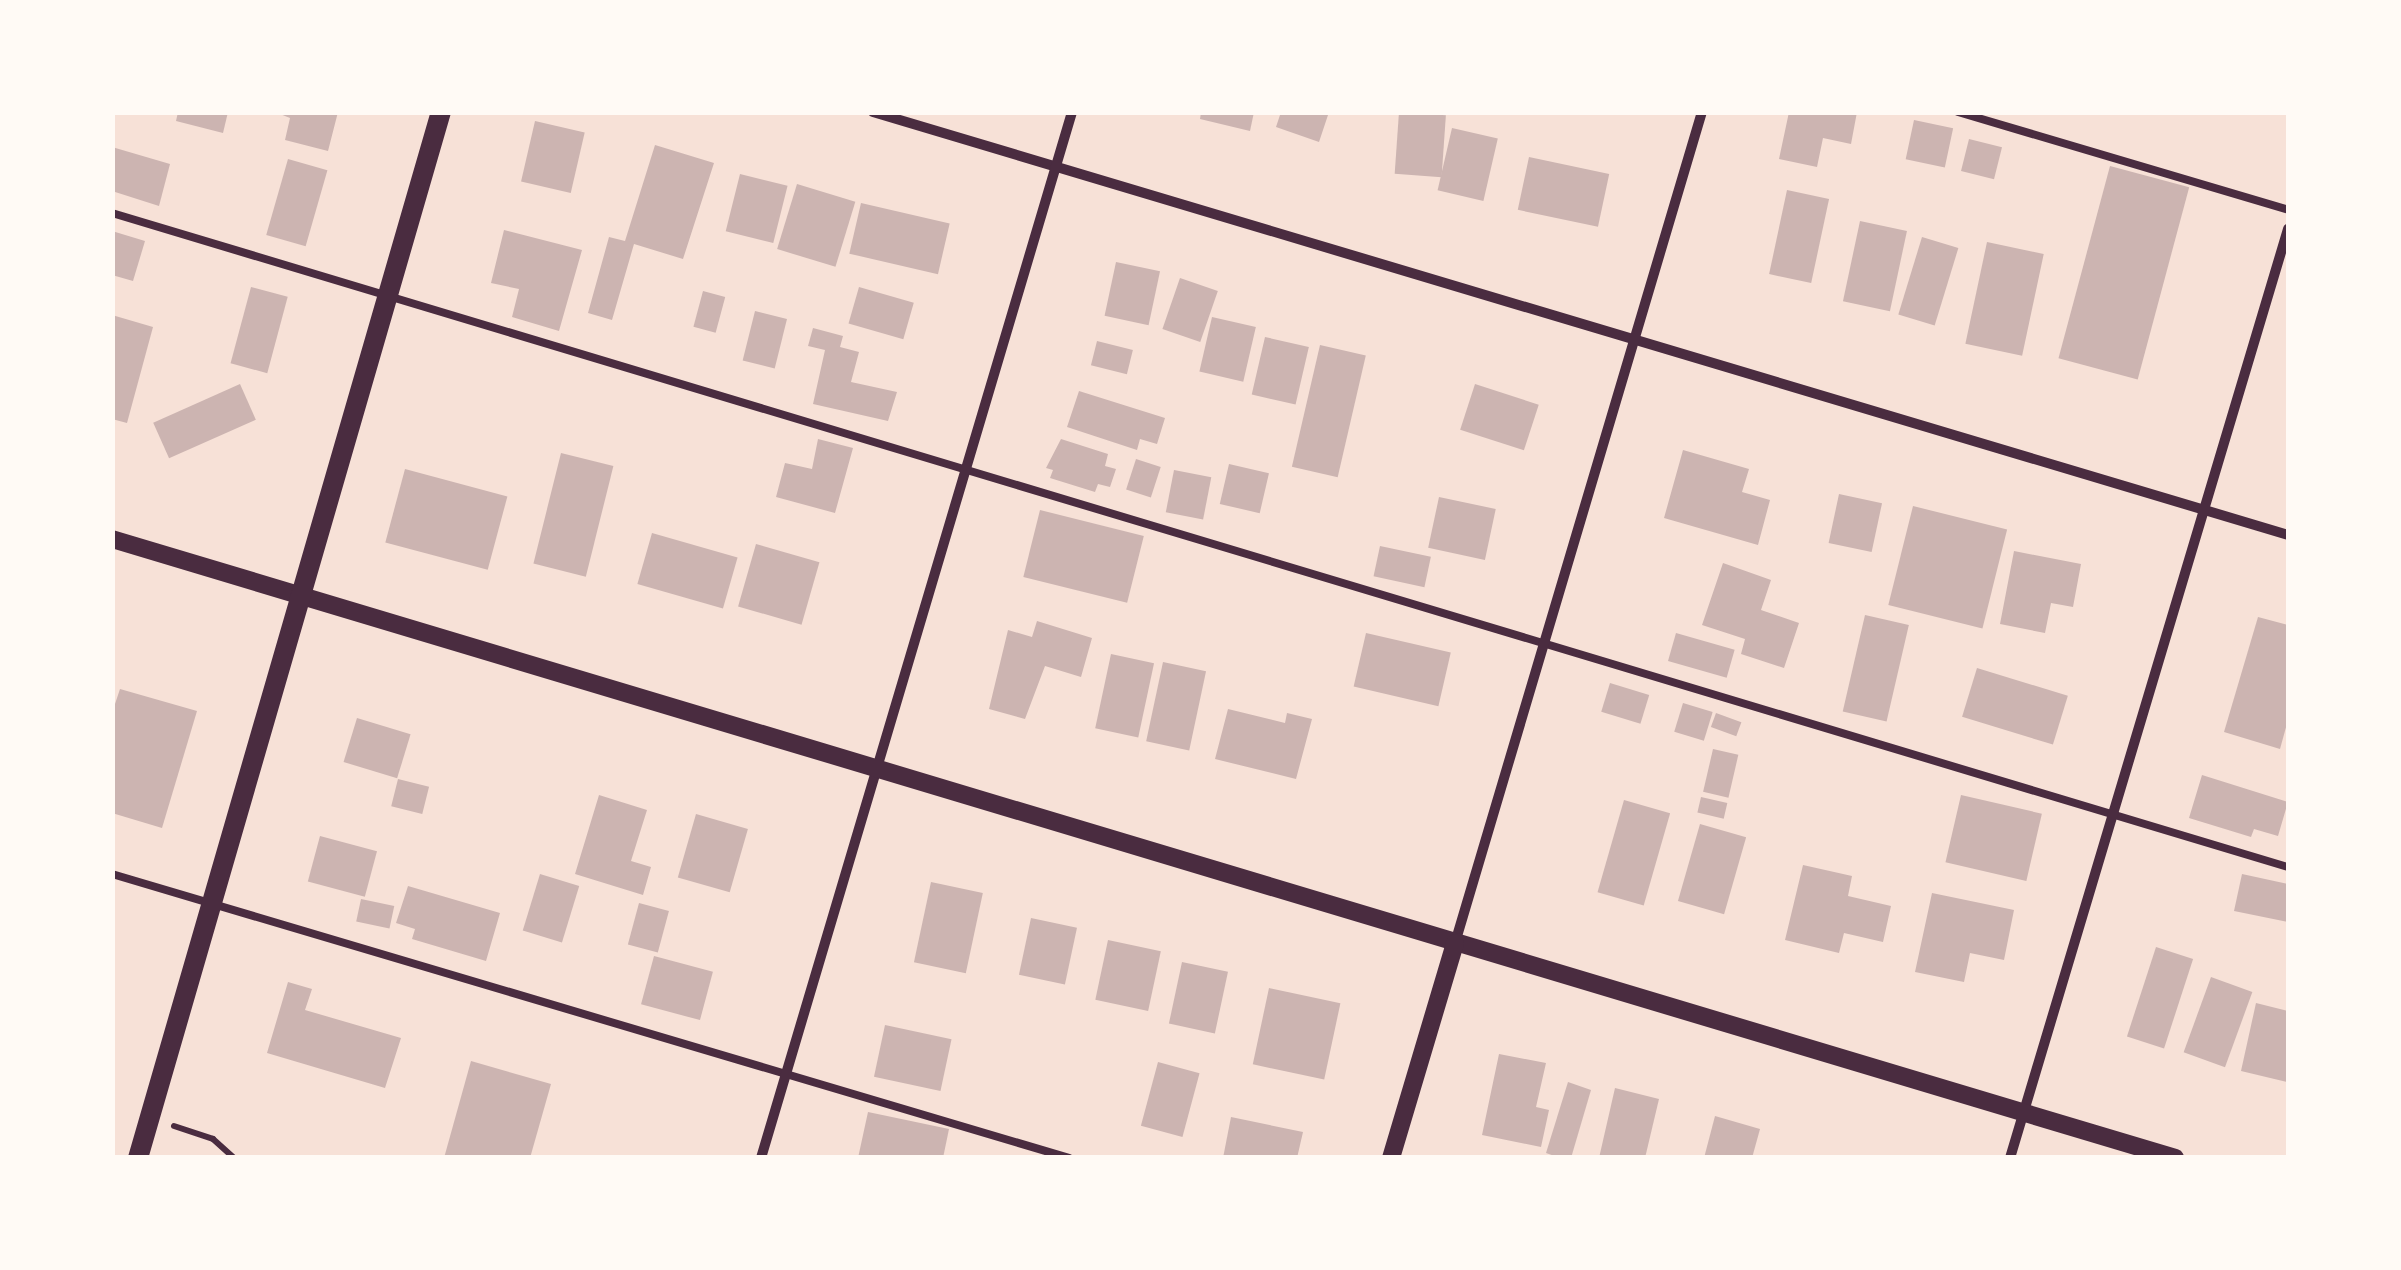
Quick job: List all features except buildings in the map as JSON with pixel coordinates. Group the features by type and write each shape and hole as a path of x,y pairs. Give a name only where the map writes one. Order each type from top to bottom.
{"main road":[{"path":"138,1158 306,596 441,112"}],"street":[{"path":"873,112 2288,535"},
{"path":"761,1158 1072,112"},
{"path":"1391,1158 1702,112"},
{"path":"2010,1158 2288,229"},
{"path":"112,539 2175,1158"}],"lane":[{"path":"1958,112 2288,210"},
{"path":"112,213 2288,867"},
{"path":"112,874 1069,1158"}]}
